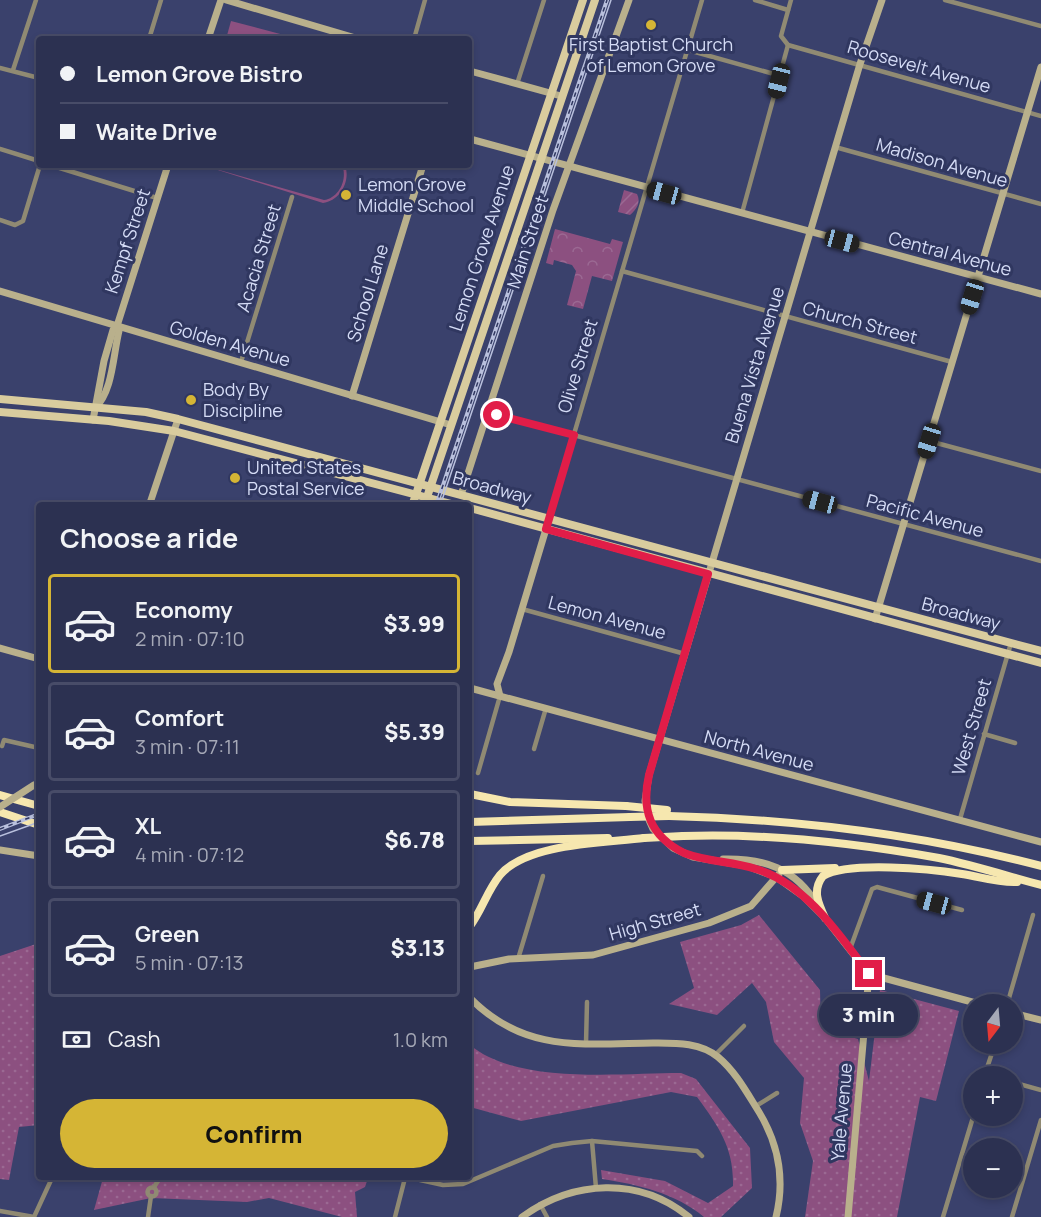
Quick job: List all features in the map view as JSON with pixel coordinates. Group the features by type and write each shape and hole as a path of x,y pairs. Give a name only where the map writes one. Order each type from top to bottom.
{"highway":[{"path":"472,794 510,802 626,806 690,817 825,825 971,849 1041,866"},
{"path":"0,795 36,805"},
{"path":"0,812 36,824"},
{"path":"472,822 630,817 668,813"},
{"path":"472,841 750,836 858,845 940,858 1041,885"},
{"path":"472,923 489,890 513,863 538,852 644,838"},
{"path":"779,874 812,867 943,871 1002,883 1027,882"},
{"path":"825,918 816,896 819,881 829,872 857,869"}],"main road":[{"name":"Lemon Grove Avenue","path":"413,502 583,0"},
{"name":"Lemon Grove Avenue","path":"425,502 595,0"},
{"name":"Broadway","path":"0,399 146,412 178,419 1041,651"},
{"name":"Broadway","path":"0,411 174,431 445,502"},
{"name":"Broadway","path":"472,509 1041,663"}],"street":[{"path":"13,70 36,0"},
{"path":"150,36 161,0"},
{"path":"209,36 221,0"},
{"path":"226,0 349,36"},
{"path":"415,36 425,0"},
{"path":"517,84 544,1 535,0"},
{"name":"Main Street","path":"461,495 553,210 629,0"},
{"name":"Olive Street","path":"478,773 500,696 497,684 549,519 702,0"},
{"path":"755,0 788,9"},
{"path":"741,214 781,76 788,45 781,36 791,0"},
{"name":"Buena Vista Avenue","path":"869,974 825,918 779,874 751,858 702,858 673,848 653,829 645,801 647,783 708,574 860,64 882,0"},
{"path":"945,0 1041,26"},
{"name":"Roosevelt Avenue","path":"788,45 1041,116"},
{"path":"688,50 781,76"},
{"path":"875,619 1041,67"},
{"path":"0,68 36,77"},
{"path":"472,72 561,96"},
{"name":"Central Avenue","path":"472,140 1041,294"},
{"name":"Madison Avenue","path":"835,147 1041,204"},
{"path":"0,149 36,162"},
{"path":"0,220 15,225 23,221 38,168"},
{"path":"60,168 158,198"},
{"name":"Kempf Street","path":"93,420 104,361 113,330 117,327 167,168"},
{"name":"School Lane","path":"352,396 422,168"},
{"name":"Acacia Street","path":"241,362 292,196"},
{"name":"Church Street","path":"622,271 952,362"},
{"name":"Golden Avenue","path":"0,291 451,425"},
{"name":"Pacific Avenue","path":"488,412 903,526 1041,561"},
{"path":"149,502 178,419"},
{"path":"929,441 1041,471"},
{"name":"Lemon Avenue","path":"522,609 685,654"},
{"name":"West Street","path":"960,819 1011,643"},
{"path":"0,648 36,658"},
{"name":"North Avenue","path":"472,689 1041,842"},
{"path":"534,749 546,708"},
{"path":"984,734 1015,743"},
{"path":"2,746 4,740 36,747"},
{"path":"0,807 36,783"},
{"path":"1,850 36,856"},
{"name":"High Street","path":"472,967 518,959 559,958 617,950 725,917 751,906 779,874"},
{"path":"518,959 543,876"},
{"path":"850,949 872,888 877,887 962,910"},
{"path":"1010,994 1033,915"},
{"path":"869,974 963,1000"},
{"name":"Yale Avenue","path":"848,1217 869,974"},
{"path":"472,1000 496,1021 522,1035 553,1043 681,1043 715,1055 737,1077 771,1135 778,1158 781,1188 776,1217"},
{"path":"586,1044 587,1002"},
{"path":"1023,1016 1041,1020"},
{"path":"715,1055 744,1026"},
{"path":"1023,1085 1041,1090"},
{"path":"756,1106 777,1093"},
{"path":"1012,1217 1041,1120"},
{"path":"943,1217 970,1126"},
{"path":"592,1141 596,1188"},
{"path":"420,1180 444,1185 463,1185 554,1146 592,1141 688,1150 702,1156"},
{"path":"0,1211 34,1217 51,1180"},
{"path":"154,1180 155,1186"},
{"path":"148,1217 151,1196 148,1191 159,1180"},
{"path":"395,1217 404,1180"},
{"path":"522,1217 540,1204 573,1191 618,1188 645,1193 671,1205 689,1217"},
{"path":"540,1204 547,1217"}],"green space":[{"path":"231,21 288,36 227,36"},
{"path":"212,168 324,200 338,192 343,182 343,168 346,168 343,189 334,198 323,203"},
{"path":"624,190 637,194 639,200 630,215 618,212"},
{"path":"555,229 610,244 612,239 623,242 612,281 592,276 583,309 567,305 576,271 572,265 554,260 553,265 546,263"},
{"path":"759,915 820,990 821,1028 858,1039 869,1081 880,990 959,1011 936,1101 920,1097 897,1217 805,1217 813,1161 800,1123 804,1078 774,1042 766,1002 752,983 717,1015 669,1004 694,988 680,942 741,925"},
{"path":"36,944 36,1125 19,1127 9,1180 0,1179 0,956"},
{"path":"472,1046 490,1058 542,1071 600,1075 681,1073 696,1079 750,1148 752,1188 721,1217 704,1217 682,1202 656,1191 602,1179 601,1170 665,1181 708,1203 733,1186 731,1160 724,1138 697,1097 671,1092 521,1121 472,1108"},
{"path":"102,1180 367,1180 365,1187 355,1192 357,1217 342,1217 269,1198 247,1202 151,1198 94,1210"}],"tram line":[{"path":"441,502 611,0"},
{"path":"0,836 36,823"}],"railway":[{"path":"437,502 607,0"},
{"path":"0,829 36,815"}],"place":[{"name":"First Baptist Church of Lemon Grove","path":"651,25"},
{"name":"Lemon Grove Middle School","path":"346,195"},
{"name":"Body By Discipline","path":"191,400"},
{"name":"United States Postal Service","path":"235,478"}],"route":[{"path":"497,415 574,435 546,529 708,574 647,783 646,810 653,829 673,848 693,857 755,868 776,877 804,897 825,918 869,974"}]}
